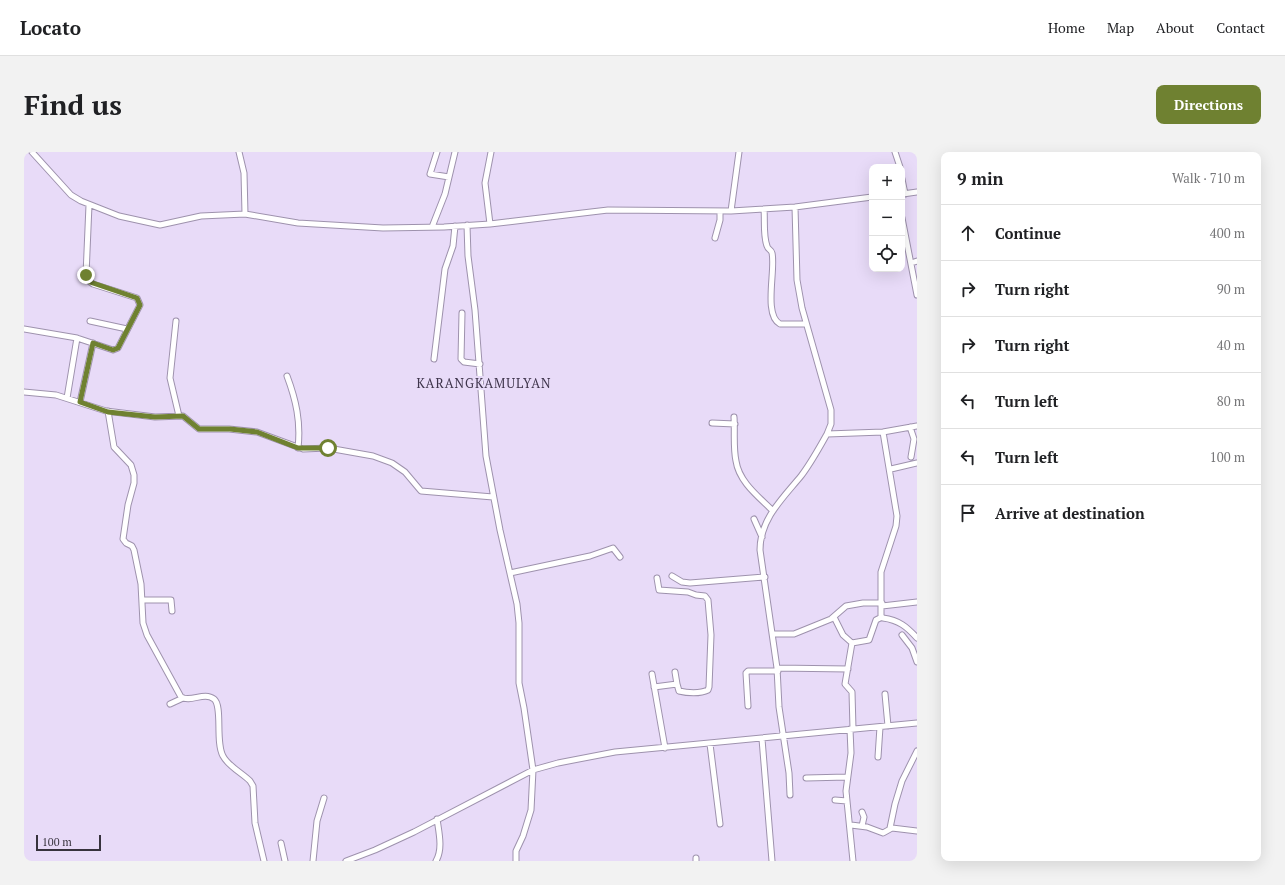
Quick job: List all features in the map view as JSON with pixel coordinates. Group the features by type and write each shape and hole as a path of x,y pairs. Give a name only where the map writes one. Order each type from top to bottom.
{"street":[{"path":"32,152 71,195 89,205 132,219 160,225 201,216 245,214 298,223 384,228 432,227 490,224 608,210 731,211 795,207 869,198"},
{"path":"239,152 244,173 245,214"},
{"path":"437,152 430,174 449,177"},
{"path":"432,227 445,194 455,152"},
{"path":"490,224 485,183 491,152"},
{"path":"731,211 739,152"},
{"path":"895,152 899,164"},
{"path":"905,194 917,192"},
{"path":"24,329 77,338 116,350 120,346 140,305 139,300 94,284 90,282 86,275 89,205"},
{"path":"790,795 790,779 783,735 778,670 760,550 762,537 773,511 810,463 827,434 831,424 831,410 805,324 797,280 795,207"},
{"path":"764,209 767,247 772,254 770,297 774,317 776,322 780,324 805,324"},
{"path":"714,238 720,220 720,211"},
{"path":"467,225 468,256 480,364 481,409 486,456 493,498 510,573 519,623 519,683 533,770 531,810 523,836 516,851 516,861"},
{"path":"434,359 445,269 453,246 455,226"},
{"path":"905,233 916,280 917,296"},
{"path":"911,263 917,261"},
{"path":"462,313 461,359 464,362 480,364"},
{"path":"90,321 127,329"},
{"path":"176,321 170,378 179,416"},
{"path":"67,398 77,338"},
{"path":"80,402 93,343"},
{"path":"288,376 298,414 298,448"},
{"path":"24,392 67,398 108,412 155,417 185,417 199,429 230,429 257,432 298,448 328,448 347,450 390,462 410,476 421,491 493,498"},
{"path":"108,412 114,447 131,465 134,475 134,483 128,505 123,539 126,543 132,546 134,550 142,600 143,623 147,635 179,695 183,698"},
{"path":"734,417 735,459 738,470 750,489 773,511"},
{"path":"712,423 735,424"},
{"path":"827,434 883,432 917,426"},
{"path":"910,427 914,444 911,457"},
{"path":"882,618 882,564 895,530 897,516 891,469 883,432"},
{"path":"891,469 917,463"},
{"path":"754,519 762,537"},
{"path":"510,573 590,556 613,548 620,557"},
{"path":"672,576 682,582 690,583 765,576"},
{"path":"657,578 659,590 691,592 696,596 705,596 708,600 711,634 708,690 703,692 679,691 675,672"},
{"path":"142,600 171,600 172,611"},
{"path":"773,634 794,634 834,617 846,606 860,603 882,604 917,602"},
{"path":"834,617 843,635 852,643"},
{"path":"852,643 869,640 876,620 882,618 894,620 903,624 917,638"},
{"path":"902,635 910,643 917,662"},
{"path":"852,643 845,684 852,692 851,753 846,800 853,861"},
{"path":"748,706 746,672 848,669"},
{"path":"652,674 665,748"},
{"path":"654,687 677,684"},
{"path":"885,694 888,726"},
{"path":"170,704 183,698 205,696 212,697 216,700 218,709 218,730 222,755 250,781 253,786 255,823 264,861"},
{"path":"346,861 375,850 533,770 583,757 762,739 783,735 917,723"},
{"path":"878,757 880,727"},
{"path":"762,739 772,861"},
{"path":"710,744 720,824"},
{"path":"850,825 862,826 883,833 890,828 902,781 917,751"},
{"path":"806,778 848,777"},
{"path":"313,861 317,821 324,798"},
{"path":"836,800 846,800"},
{"path":"862,812 864,817 862,826"},
{"path":"436,861 439,856 440,840 437,819"},
{"path":"890,828 917,832"},
{"path":"281,843 285,861"}],"district":[{"name":"KARANGKAMULYAN","path":"484,383"}],"route":[{"path":"86,275 90,282 94,284 137,298 140,305 135,312 120,346 116,350 93,343 80,402 108,412 155,417 183,416 199,429 230,429 257,432 278,439 290,446 303,449 309,450 328,448"}]}
